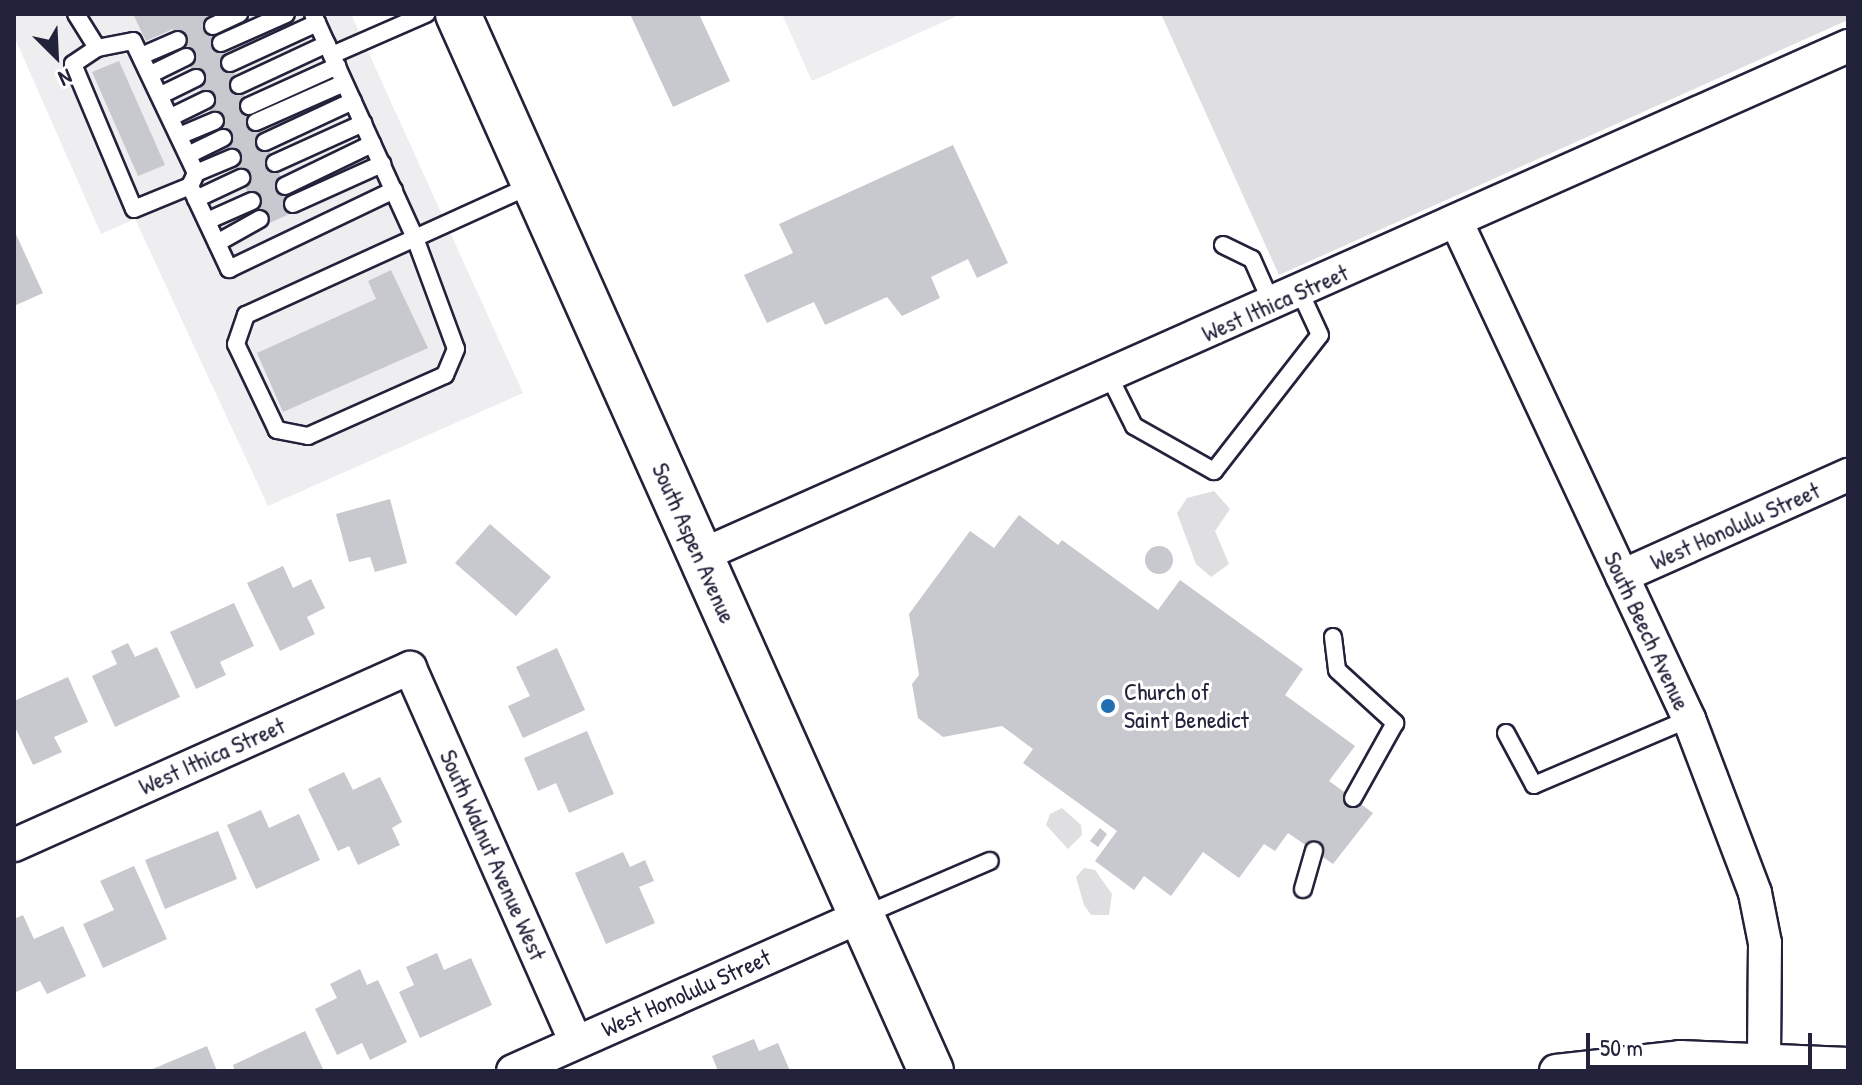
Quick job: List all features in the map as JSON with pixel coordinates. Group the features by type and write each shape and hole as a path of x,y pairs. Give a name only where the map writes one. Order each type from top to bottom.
{"main road":[{"name":"South Aspen Avenue","path":"458,14 931,1071"}],"street":[{"name":"West Ithica Street","path":"700,556 1457,223 1848,46"},
{"name":"South Beech Avenue","path":"1457,223 1689,719 1755,893 1765,943 1764,1059"},
{"name":"West Honolulu Street","path":"1622,576 1848,475"},
{"name":"West Ithica Street","path":"14,845 410,668"},
{"name":"South Walnut Avenue West","path":"410,668 576,1042"},
{"name":"West Honolulu Street","path":"513,1071 861,916"},
{"path":"1556,1071 1680,1057 1848,1064"}],"lane":[{"path":"76,14 97,48"},
{"path":"213,26 239,14"},
{"path":"221,43 286,14"},
{"path":"239,85 332,55 426,14"},
{"path":"230,63 315,18 415,238 456,349 445,375 308,436 277,430 236,344 246,315 415,238 534,185"},
{"path":"141,56 178,40"},
{"path":"241,178 194,186 134,209 73,64 97,48 133,41 188,155 194,186 229,269 394,190"},
{"path":"249,106 332,55"},
{"path":"151,74 186,57"},
{"path":"161,95 196,78"},
{"path":"256,122 344,83"},
{"path":"171,117 206,100"},
{"path":"265,142 353,101"},
{"path":"179,136 215,121"},
{"path":"275,163 363,123"},
{"path":"188,155 223,138"},
{"path":"285,186 372,144"},
{"path":"194,186 232,158"},
{"path":"293,204 382,164"},
{"path":"207,221 252,201"},
{"path":"217,243 260,219"},
{"path":"1109,376 1134,426 1214,471 1320,335 1252,259 1223,245"},
{"path":"1333,637 1337,670 1395,723 1353,798"},
{"path":"1506,733 1534,785 1689,719"},
{"path":"1303,889 1314,851"},
{"path":"861,916 990,861"}],"shaded area":[{"path":"14,14 351,14 523,393 268,506 135,219 101,234 14,36"},
{"path":"782,14 961,14 812,81"},
{"path":"1161,14 1848,14 1848,20 1279,275"},
{"path":"1214,491 1230,509 1215,531 1229,564 1211,577 1196,564 1177,513 1187,498"},
{"path":"1062,808 1081,825 1082,835 1068,849 1046,825 1050,814"},
{"path":"1084,868 1095,870 1112,894 1109,915 1091,915 1084,905 1076,877"}],"building":[{"path":"133,14 208,14 296,211 263,226 173,29 146,41"},
{"path":"630,14 699,14 730,81 673,107"},
{"path":"119,61 165,165 138,176 92,72"},
{"path":"953,145 1008,263 977,278 968,259 931,277 940,298 902,316 887,297 825,325 814,302 767,323 744,275 793,253 779,224"},
{"path":"14,230 43,293 14,306"},
{"path":"391,270 428,348 283,412 257,353 376,299 368,281"},
{"path":"390,499 407,563 375,572 370,557 349,562 336,514"},
{"name":"Church of Saint Benedict","path":"1019,515 1058,545 1062,540 1158,610 1180,580 1303,669 1285,695 1355,746 1329,781 1373,813 1333,864 1288,833 1275,851 1264,844 1239,878 1203,852 1171,896 1144,876 1134,890 1095,861 1117,831 1023,763 1033,749 1002,726 943,737 918,718 912,684 919,675 909,614 970,531 994,548"},
{"path":"490,524 551,577 516,616 455,563"},
{"path":"1159,546 1169,550 1173,560 1169,570 1159,574 1149,570 1145,560 1149,550"},
{"path":"283,566 293,588 311,579 325,608 307,617 315,634 280,651 247,583"},
{"path":"234,603 254,646 220,662 226,675 196,689 170,632"},
{"path":"128,643 135,657 157,647 180,697 115,727 92,676 117,664 111,651"},
{"path":"557,648 585,710 523,738 508,706 530,696 516,667"},
{"path":"68,677 88,722 54,737 62,752 33,765 14,725 14,701"},
{"path":"587,731 614,794 569,813 556,783 538,791 524,758"},
{"path":"344,772 353,790 380,777 402,822 392,828 400,845 358,865 349,846 338,851 308,789"},
{"path":"261,810 269,828 299,814 320,860 256,889 227,825"},
{"path":"1100,828 1107,834 1098,847 1090,841"},
{"path":"218,831 237,879 165,909 145,860"},
{"path":"623,852 630,867 645,860 654,881 639,887 655,923 606,944 575,873"},
{"path":"134,866 167,939 103,968 83,924 114,910 100,881"},
{"path":"23,915 34,939 63,926 86,976 47,994 40,981 14,993 14,919"},
{"path":"437,953 444,970 471,958 492,1005 420,1038 399,992 414,985 406,967"},
{"path":"360,969 367,985 378,980 407,1042 370,1060 362,1043 337,1055 315,1009 337,998 330,984"},
{"path":"305,1031 324,1071 235,1071 233,1065"},
{"path":"754,1039 759,1051 778,1043 790,1071 718,1071 712,1056"},
{"path":"207,1046 217,1071 148,1071"}],"place":[{"name":"Church of Saint Benedict","path":"1108,706"}]}
